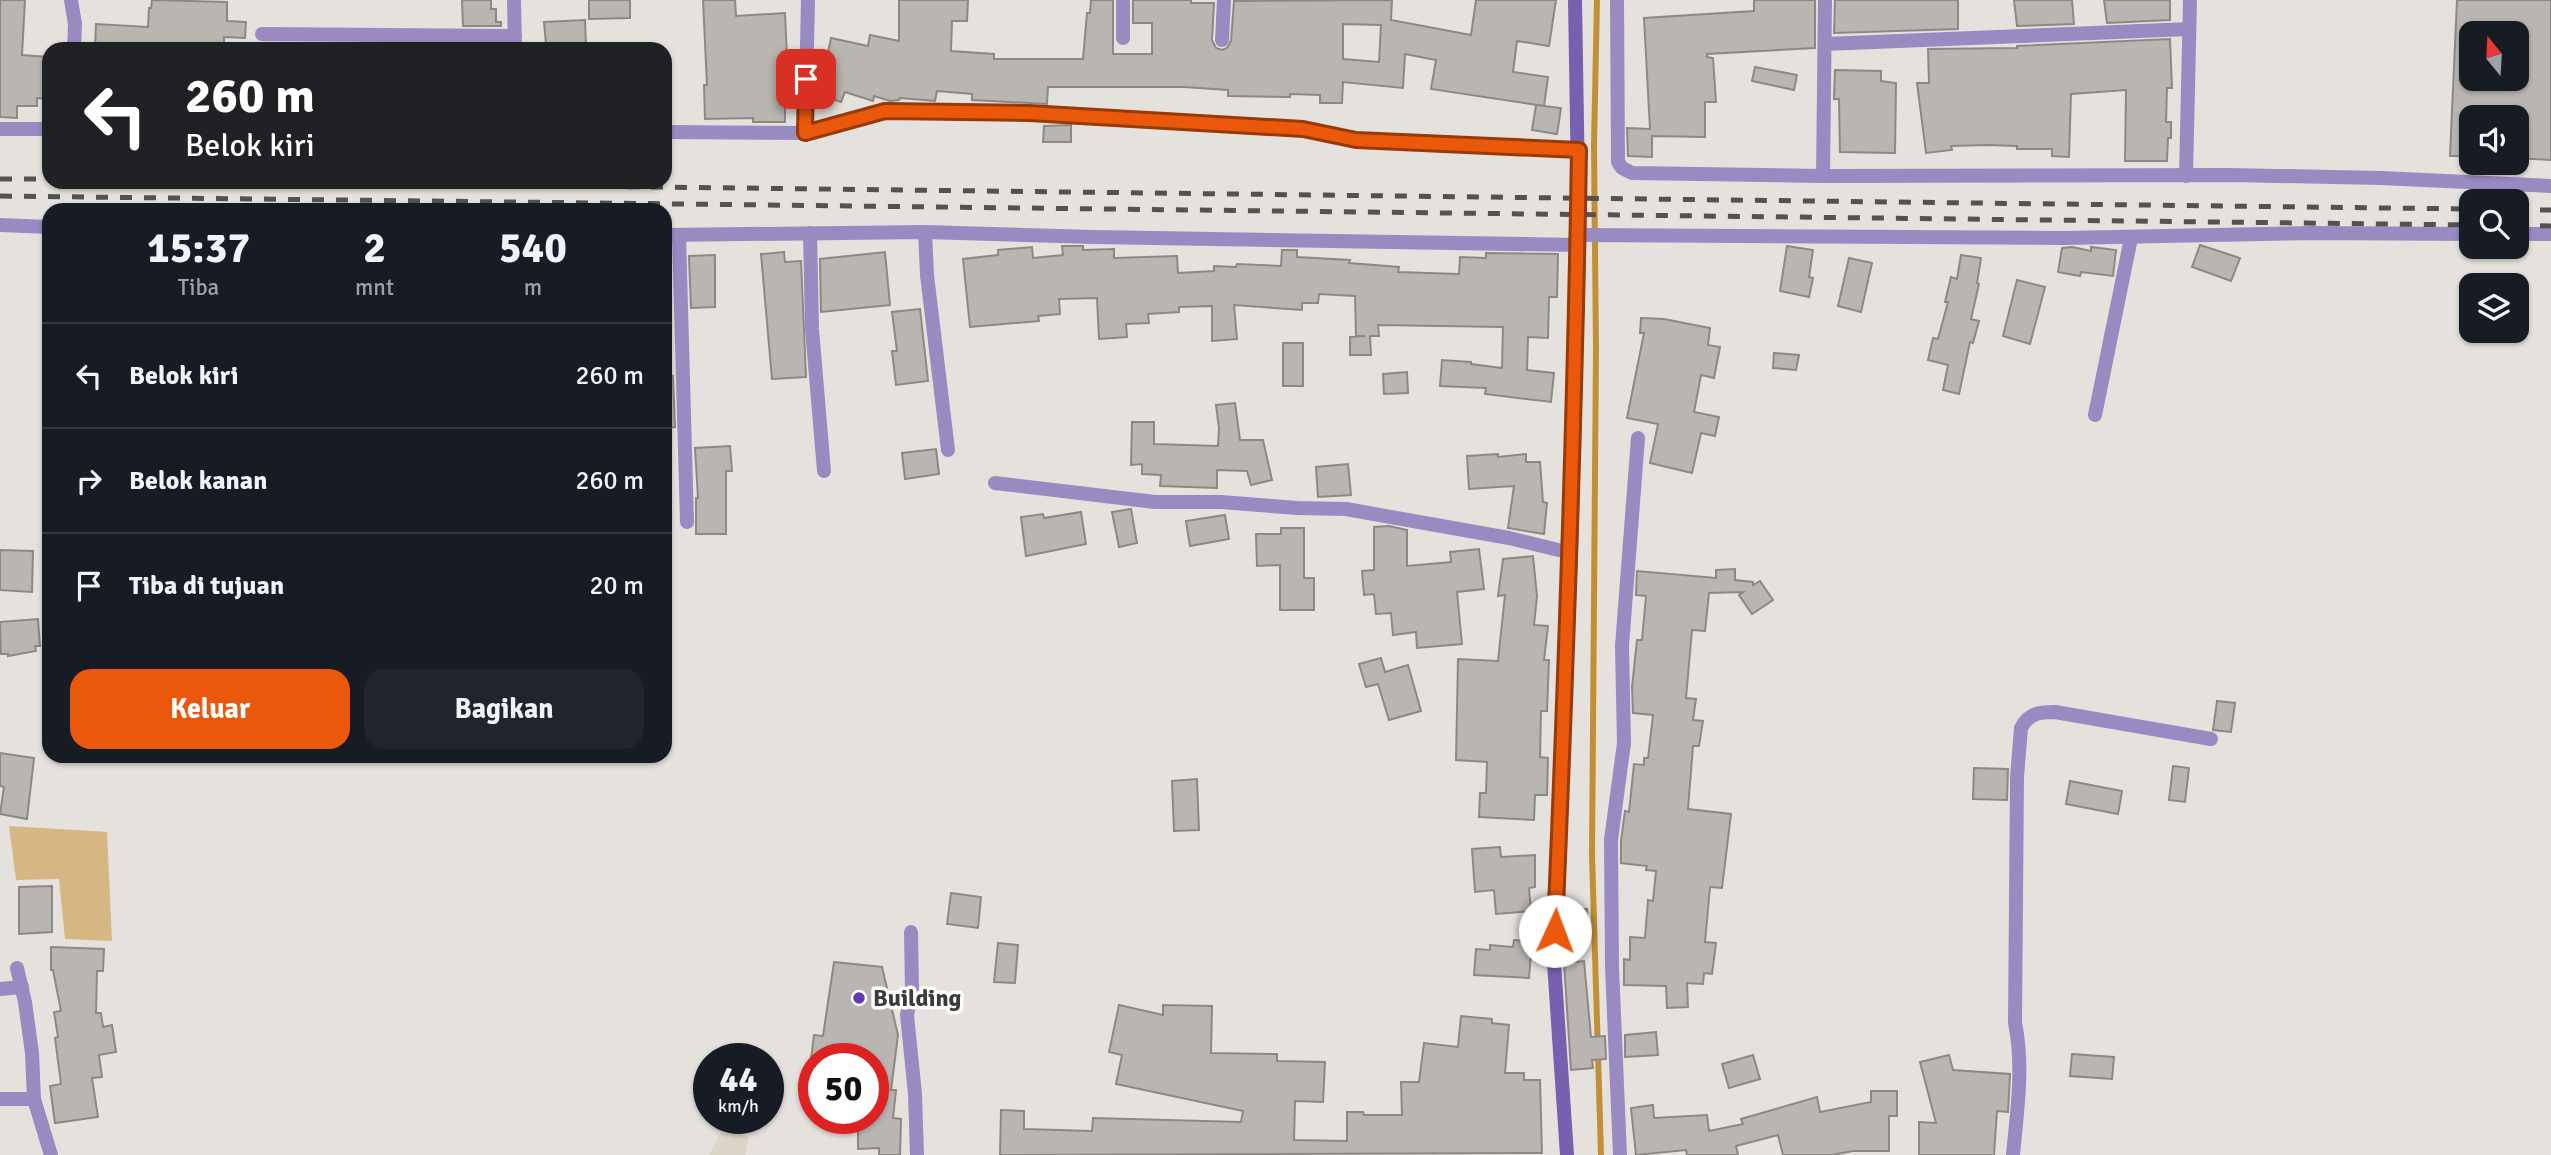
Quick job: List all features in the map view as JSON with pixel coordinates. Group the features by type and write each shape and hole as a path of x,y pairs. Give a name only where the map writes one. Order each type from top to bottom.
{"main road":[{"path":"1566,1155 1555,963 1583,238 1575,0"}],"street":[{"path":"71,0 75,24 74,42"},
{"path":"514,0 515,42"},
{"path":"805,133 808,0"},
{"path":"1123,0 1123,38"},
{"path":"1222,40 1224,0"},
{"path":"1617,0 1618,162 1622,168 1632,173 1823,176 2230,175 2381,178 2551,186"},
{"path":"1823,176 1825,0"},
{"path":"2186,176 2190,0"},
{"path":"1825,44 2189,29"},
{"path":"262,34 487,42"},
{"path":"672,132 805,133 885,111 1029,113 1303,129 1356,140 1579,150"},
{"path":"0,128 42,129"},
{"path":"0,225 42,226"},
{"path":"925,232 927,275 948,450"},
{"path":"687,522 672,235 925,232 1094,237 1583,238 2459,234"},
{"path":"810,233 812,329 824,471"},
{"path":"2529,234 2551,234"},
{"path":"2095,415 2131,237"},
{"path":"1620,1155 1612,967 1611,839 1624,743 1622,646 1638,438"},
{"path":"995,483 1155,502 1221,502 1346,509 1509,538 1571,553"},
{"path":"2013,1155 2020,1045 2015,1023 2017,777 2021,729 2025,722 2038,712 2055,712 2210,739"},
{"path":"911,932 912,992 907,1016 915,1094 917,1155"},
{"path":"18,968 32,1053 34,1099 51,1155"},
{"path":"0,989 22,987"},
{"path":"0,1099 34,1099"}],"shaded area":[{"path":"9,826 107,832 112,941 65,939 59,879 16,880"},
{"path":"720,1134 749,1137 745,1155 709,1155"}],"building":[{"path":"0,0 25,0 22,55 42,56 42,98 37,98 37,106 17,106 17,118 0,117"},
{"path":"152,0 227,2 227,21 246,22 245,38 224,37 224,42 95,42 96,24 148,27"},
{"path":"462,0 491,0 491,9 496,9 496,22 501,22 501,26 463,26"},
{"path":"589,0 630,0 630,18 589,19"},
{"path":"703,0 735,0 736,16 785,13 788,80 785,80 785,122 753,122 753,118 705,119 704,85 707,85"},
{"path":"899,0 968,0 967,21 952,21 951,51 994,54 994,59 1083,59 1087,13 1090,13 1091,0 1113,0 1113,54 1152,54 1152,23 1133,23 1133,0 1191,0 1191,3 1214,3 1212,40 1216,48 1222,50 1227,48 1231,41 1234,1 1392,0 1391,20 1471,35 1476,0 1556,0 1549,46 1517,41 1513,72 1548,77 1544,106 1431,89 1436,60 1405,54 1403,88 1343,82 1342,103 1320,103 1320,95 1228,96 1228,90 1184,87 1048,87 1047,104 972,100 972,94 937,91 935,101 900,98 890,101 874,96 873,101 845,92 841,102 820,95 830,63 826,62 831,38 868,46 870,35 899,41","holes":["1343,24 1381,25 1379,62 1343,59"]},
{"path":"1754,0 1815,0 1815,48 1707,54 1707,57 1713,58 1716,102 1705,102 1705,137 1652,136 1652,157 1628,156 1627,128 1650,129 1644,18 1754,11"},
{"path":"1835,0 1958,0 1958,29 1834,33"},
{"path":"2014,0 2072,0 2074,24 2017,26"},
{"path":"2104,0 2170,0 2170,20 2107,23"},
{"path":"2457,0 2551,0 2551,160 2529,159 2529,105 2459,105 2459,156 2450,156"},
{"path":"585,20 586,42 546,42 544,22"},
{"path":"2170,39 2172,88 2167,88 2166,122 2171,122 2171,138 2168,138 2167,161 2125,161 2126,90 2071,94 2069,157 2052,156 2052,149 2017,149 2017,146 1987,145 1951,146 1952,150 1926,153 1917,83 1929,83 1928,49 2017,48"},
{"path":"1755,67 1797,75 1794,90 1752,81"},
{"path":"1835,70 1881,71 1881,81 1896,83 1895,153 1840,152 1839,99 1834,99"},
{"path":"1536,105 1561,108 1557,134 1532,130"},
{"path":"1071,125 1071,142 1043,142 1044,126"},
{"path":"2200,245 2240,258 2231,281 2192,267"},
{"path":"1062,246 1083,246 1083,250 1114,249 1114,258 1177,256 1178,273 1214,271 1214,266 1236,267 1237,264 1281,266 1282,250 1297,250 1297,257 1350,260 1349,263 1399,267 1398,272 1459,274 1460,257 1486,258 1486,253 1558,254 1557,297 1549,297 1548,338 1528,337 1527,370 1554,373 1551,402 1485,394 1486,388 1440,386 1442,360 1502,368 1503,327 1378,325 1379,336 1370,336 1371,355 1350,355 1350,337 1365,336 1356,336 1355,296 1319,294 1318,303 1302,303 1302,310 1234,305 1237,339 1212,341 1212,306 1179,307 1179,312 1148,314 1149,323 1126,324 1127,337 1099,339 1097,298 1059,299 1060,314 1038,316 1039,321 970,327 963,259 998,255 998,250 1032,247 1033,258 1063,255"},
{"path":"1787,246 1813,250 1809,277 1813,278 1809,297 1780,291"},
{"path":"2091,247 2116,250 2113,276 2081,272 2080,276 2058,272 2062,248 2091,251"},
{"path":"784,252 785,262 801,261 806,377 772,379 761,254"},
{"path":"885,252 890,305 821,312 820,259"},
{"path":"715,255 715,307 691,308 689,256"},
{"path":"1961,255 1981,258 1979,284 1971,319 1979,321 1973,343 1970,342 1959,394 1943,390 1948,365 1928,360 1933,338 1938,339 1948,302 1945,302 1951,277 1957,279"},
{"path":"1849,258 1872,263 1861,312 1838,306"},
{"path":"2017,280 2045,287 2030,344 2003,336"},
{"path":"920,309 928,381 896,385 892,351 897,351 892,312"},
{"path":"1641,318 1664,319 1710,328 1708,345 1720,347 1714,378 1701,375 1694,412 1719,417 1715,436 1701,433 1692,473 1650,463 1658,424 1627,418 1644,333 1640,333"},
{"path":"1283,343 1303,343 1303,386 1283,386"},
{"path":"1774,353 1799,355 1796,370 1773,368"},
{"path":"1407,372 1408,393 1384,394 1383,374"},
{"path":"672,376 675,427 672,427"},
{"path":"1235,403 1240,440 1263,440 1272,480 1251,485 1247,471 1217,470 1217,488 1160,486 1161,475 1142,474 1142,464 1131,465 1132,422 1154,422 1154,444 1218,446 1216,405"},
{"path":"730,446 732,471 726,471 726,534 696,534 698,498 695,448"},
{"path":"936,449 939,474 905,479 902,453"},
{"path":"1498,454 1498,457 1526,454 1526,462 1540,462 1543,502 1547,503 1544,534 1508,528 1514,486 1469,489 1467,456"},
{"path":"1348,464 1351,495 1318,497 1316,467"},
{"path":"1131,509 1137,543 1119,547 1112,512"},
{"path":"1081,512 1086,544 1026,556 1021,517 1043,514 1044,518"},
{"path":"1225,515 1229,539 1190,546 1186,521"},
{"path":"1389,526 1407,530 1407,566 1451,562 1450,552 1479,549 1484,589 1457,592 1462,644 1417,648 1416,632 1393,635 1391,613 1376,614 1374,594 1364,595 1362,571 1374,570 1374,527"},
{"path":"1281,528 1304,528 1304,578 1314,578 1314,610 1280,610 1280,565 1257,566 1256,534 1281,534"},
{"path":"0,550 33,551 32,592 0,590"},
{"path":"1533,556 1537,596 1534,625 1548,626 1544,660 1549,660 1547,711 1541,711 1540,757 1548,758 1547,795 1535,795 1534,820 1479,817 1480,793 1486,793 1487,762 1456,760 1458,659 1498,661 1505,595 1498,596 1503,559"},
{"path":"1735,569 1735,580 1753,582 1753,585 1760,581 1773,600 1752,614 1739,595 1743,592 1709,593 1705,631 1692,630 1686,698 1696,699 1693,720 1703,721 1699,746 1693,746 1688,809 1731,814 1722,888 1710,887 1705,942 1716,943 1712,974 1704,973 1703,984 1687,983 1688,1007 1667,1008 1666,986 1624,985 1624,959 1630,960 1630,937 1645,938 1648,900 1653,901 1656,871 1646,870 1647,866 1621,863 1621,841 1625,811 1629,812 1634,764 1644,765 1644,758 1648,758 1653,715 1633,713 1632,687 1637,640 1642,640 1646,596 1636,595 1637,571 1716,578 1716,570"},
{"path":"38,619 40,646 35,646 36,651 8,656 1,654 0,622"},
{"path":"1381,658 1385,672 1408,665 1421,711 1389,720 1378,684 1366,687 1359,664"},
{"path":"2217,701 2235,703 2231,732 2213,730"},
{"path":"0,753 34,758 27,819 0,814 4,787 0,786"},
{"path":"2173,766 2189,768 2185,802 2169,800"},
{"path":"1974,768 2008,769 2007,800 1973,799"},
{"path":"1197,779 1199,830 1174,831 1172,781"},
{"path":"2070,781 2122,791 2118,814 2066,804"},
{"path":"1500,847 1501,857 1535,855 1535,887 1529,888 1531,911 1496,914 1494,890 1475,892 1472,849"},
{"path":"52,886 52,932 19,934 19,887"},
{"path":"951,893 981,897 978,928 947,924"},
{"path":"1571,909 1587,909 1587,934 1571,934"},
{"path":"1514,940 1532,941 1529,978 1474,975 1476,949 1490,950 1490,945 1513,947"},
{"path":"998,943 1018,945 1015,983 994,982"},
{"path":"51,947 104,949 103,971 97,971 96,1013 101,1013 103,1027 112,1025 116,1052 99,1055 102,1077 92,1078 98,1117 55,1123 50,1086 61,1084 54,1012 61,1011 51,970"},
{"path":"1584,961 1591,1037 1605,1036 1606,1059 1592,1060 1593,1068 1571,1070 1564,963"},
{"name":"Building","path":"834,962 882,967 898,1035 891,1090 896,1090 893,1118 901,1119 900,1155 879,1155 879,1148 858,1149 858,1134 889,1134 889,1043 813,1043 814,1035 823,1036"},
{"path":"1119,1005 1163,1015 1163,1005 1212,1006 1211,1053 1277,1054 1277,1061 1325,1062 1323,1102 1295,1101 1294,1140 1347,1141 1347,1112 1402,1115 1401,1082 1419,1082 1424,1043 1458,1047 1461,1016 1492,1019 1492,1023 1509,1025 1505,1073 1524,1073 1524,1080 1540,1080 1542,1153 1000,1155 1001,1110 1024,1111 1024,1129 1092,1131 1093,1118 1241,1122 1243,1111 1116,1084 1122,1055 1109,1052"},
{"path":"1656,1032 1658,1055 1625,1057 1625,1035"},
{"path":"2072,1054 2114,1057 2112,1079 2070,1076"},
{"path":"1753,1055 1760,1079 1729,1088 1722,1064"},
{"path":"1949,1055 1953,1070 2010,1074 2008,1112 1997,1111 1994,1155 1919,1155 1919,1122 1936,1123 1920,1062"},
{"path":"1871,1091 1897,1091 1897,1116 1889,1116 1889,1151 1783,1155 1778,1135 1736,1146 1738,1155 1687,1155 1686,1150 1636,1155 1631,1108 1653,1105 1654,1118 1707,1115 1709,1131 1743,1124 1741,1119 1817,1097 1820,1112 1871,1102"}],"waterway":[{"path":"1597,0 1594,145 1596,349 1592,854 1601,1155"}],"railway":[{"path":"0,179 42,179"},
{"path":"672,187 2459,209"},
{"path":"0,196 596,203"},
{"path":"672,204 2459,225"},
{"path":"2529,210 2551,210"},
{"path":"2529,225 2551,226"}],"place":[{"name":"Building","path":"859,998"}],"route":[{"path":"806,79 805,133 896,110 1029,113 1303,129 1356,140 1579,150 1571,553 1555,931"}]}
